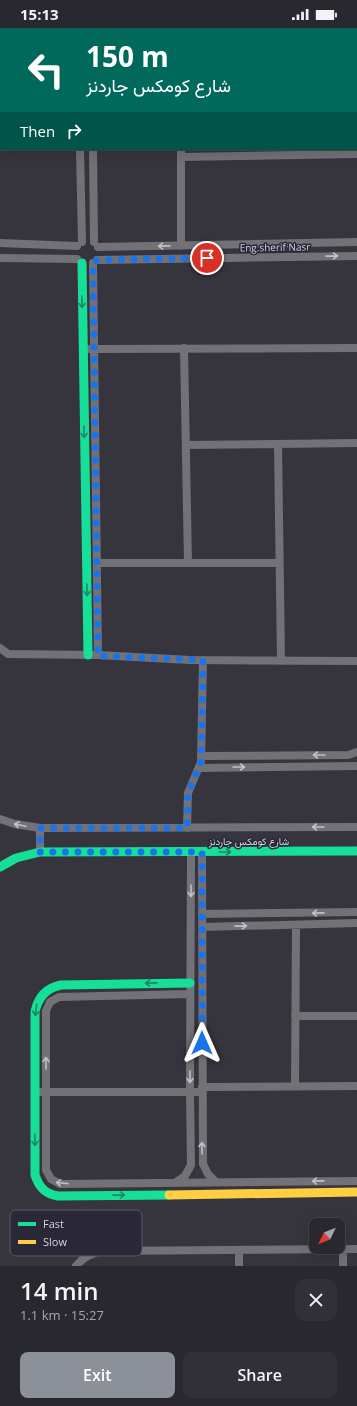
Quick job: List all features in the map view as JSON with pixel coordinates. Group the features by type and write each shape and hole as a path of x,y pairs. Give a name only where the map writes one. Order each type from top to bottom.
{"street":[{"path":"80,150 79,244 75,253 80,261 83,349 88,655"},
{"path":"0,258 80,261 89,264 95,261 99,255 96,245 93,150"},
{"path":"181,246 181,153 271,152 357,154"},
{"path":"0,243 22,245 79,244 86,240 96,245 181,246 357,242"},
{"path":"270,244 270,257"},
{"path":"22,245 23,258"},
{"name":"Eng.sherif Nasr","path":"95,261 357,256"},
{"path":"95,261 94,349 98,656"},
{"path":"184,348 188,563"},
{"path":"83,349 357,348"},
{"path":"186,445 357,443"},
{"path":"278,444 281,661"},
{"path":"97,564 279,563"},
{"path":"86,575 97,575"},
{"path":"0,648 8,654 88,655 203,660 357,661"},
{"path":"187,828 188,793 200,768 202,756 203,660"},
{"path":"202,756 348,755 357,752"},
{"path":"200,768 357,766"},
{"name":"شارع كومكس جاردنز","path":"0,819 15,824 40,828 357,827"},
{"path":"40,828 40,852"},
{"name":"شارع كومكس جاردنز","path":"0,866 16,858 40,852 357,851"},
{"path":"175,1183 185,1176 191,1165 191,852"},
{"path":"202,852 203,1164 208,1174 216,1182"},
{"path":"202,914 357,912"},
{"path":"202,927 357,923"},
{"path":"295,1086 296,924"},
{"path":"190,983 62,985 50,988 37,1000 35,1012 35,1176 36,1181 43,1190 52,1195 357,1192"},
{"path":"190,994 59,997 54,999 47,1006 46,1170 51,1179 60,1184 357,1181"},
{"path":"295,1016 357,1016"},
{"path":"35,1092 190,1092 202,1089 357,1086"},
{"path":"142,1251 309,1249"},
{"path":"345,1249 357,1249"},
{"path":"239,1250 239,1266"},
{"path":"343,1254 343,1266"},
{"path":"76,1266 87,1256"}],"traffic: fast":[{"path":"82,263 88,655"},
{"path":"0,867 16,858 40,852 357,851"},
{"path":"169,1195 58,1196 49,1194 38,1183 35,1175 35,1012 38,1002 44,994 51,988 61,985 190,983"}],"traffic: slow":[{"path":"169,1195 357,1192"}],"route":[{"path":"202,1043 202,852 40,852 40,828 187,828 188,793 192,782 198,773 201,762 203,660 98,656 93,263 97,260 207,258"}]}
